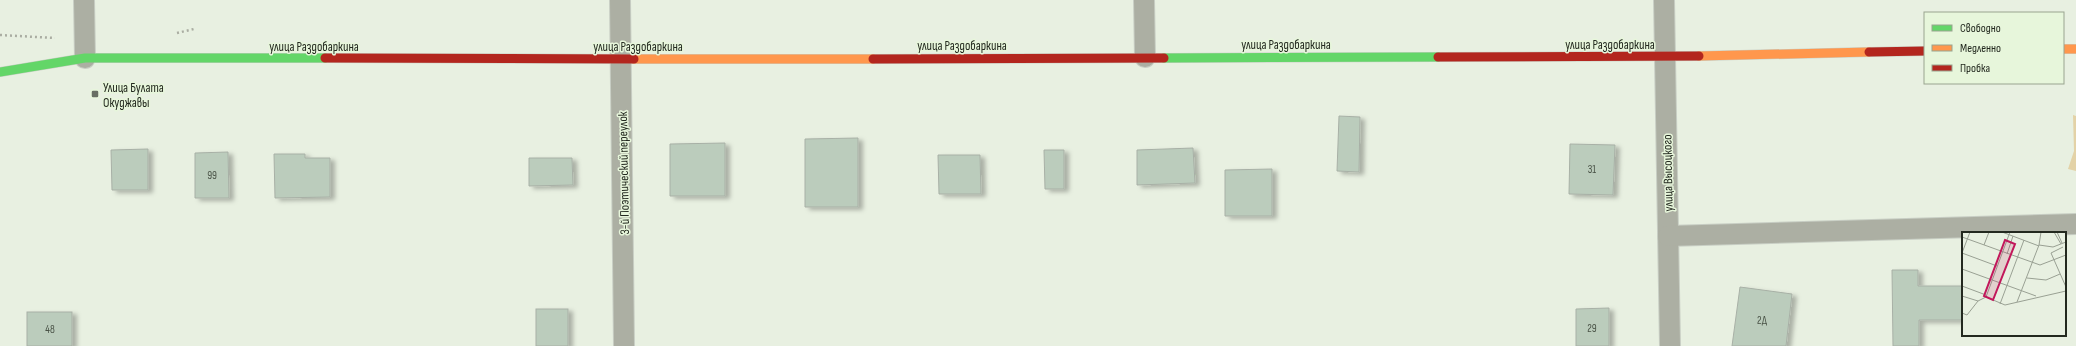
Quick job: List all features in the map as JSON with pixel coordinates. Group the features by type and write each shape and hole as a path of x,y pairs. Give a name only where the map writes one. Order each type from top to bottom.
{"street":[{"path":"84,0 85,58"},
{"name":"3-й Поэтический переулок","path":"620,0 624,346"},
{"path":"1144,0 1145,57"},
{"name":"улица Высоцкого","path":"1664,0 1670,346"},
{"path":"2064,48 2076,49"},
{"name":"улица Раздобаркина","path":"0,72 85,58 621,59 1665,57 1924,51"},
{"path":"1668,236 2076,224"}],"shaded area":[{"path":"2073,115 2076,116 2076,171 2068,169 2074,151"}],"building":[{"path":"1339,116 1360,117 1359,172 1337,171"},
{"path":"858,138 858,207 805,207 805,139"},
{"path":"725,143 725,196 670,196 670,144"},
{"path":"1570,144 1615,145 1613,195 1569,194"},
{"path":"1193,148 1195,183 1137,185 1137,150"},
{"path":"148,149 148,190 112,190 111,150"},
{"path":"1044,150 1064,150 1064,189 1045,189"},
{"path":"228,152 229,198 195,198 195,153"},
{"path":"274,154 305,154 305,158 330,158 330,197 275,198"},
{"path":"938,155 980,155 981,194 939,194"},
{"path":"529,158 572,158 573,185 529,186"},
{"path":"1272,169 1272,216 1225,216 1225,170"},
{"path":"1892,270 1918,270 1918,286 1962,286 1962,320 1919,320 1919,346 1893,346"},
{"path":"1740,287 1792,294 1786,346 1732,346"},
{"path":"1609,308 1609,346 1576,346 1576,309"},
{"path":"536,309 568,309 568,346 536,346"},
{"path":"27,312 72,312 72,346 27,346"}],"traffic: fast":[{"path":"1164,58 1438,57"},
{"path":"0,72 85,58 325,58"}],"traffic: slow":[{"path":"2064,49 2076,49"},
{"path":"1699,56 1869,52"},
{"path":"634,59 873,59"}],"traffic: jam":[{"path":"1869,52 1924,51"},
{"path":"1438,57 1699,56"},
{"path":"325,58 634,59"},
{"path":"873,59 1164,58"}],"place":[{"name":"Улица Булата Окуджавы","path":"95,94"}]}
